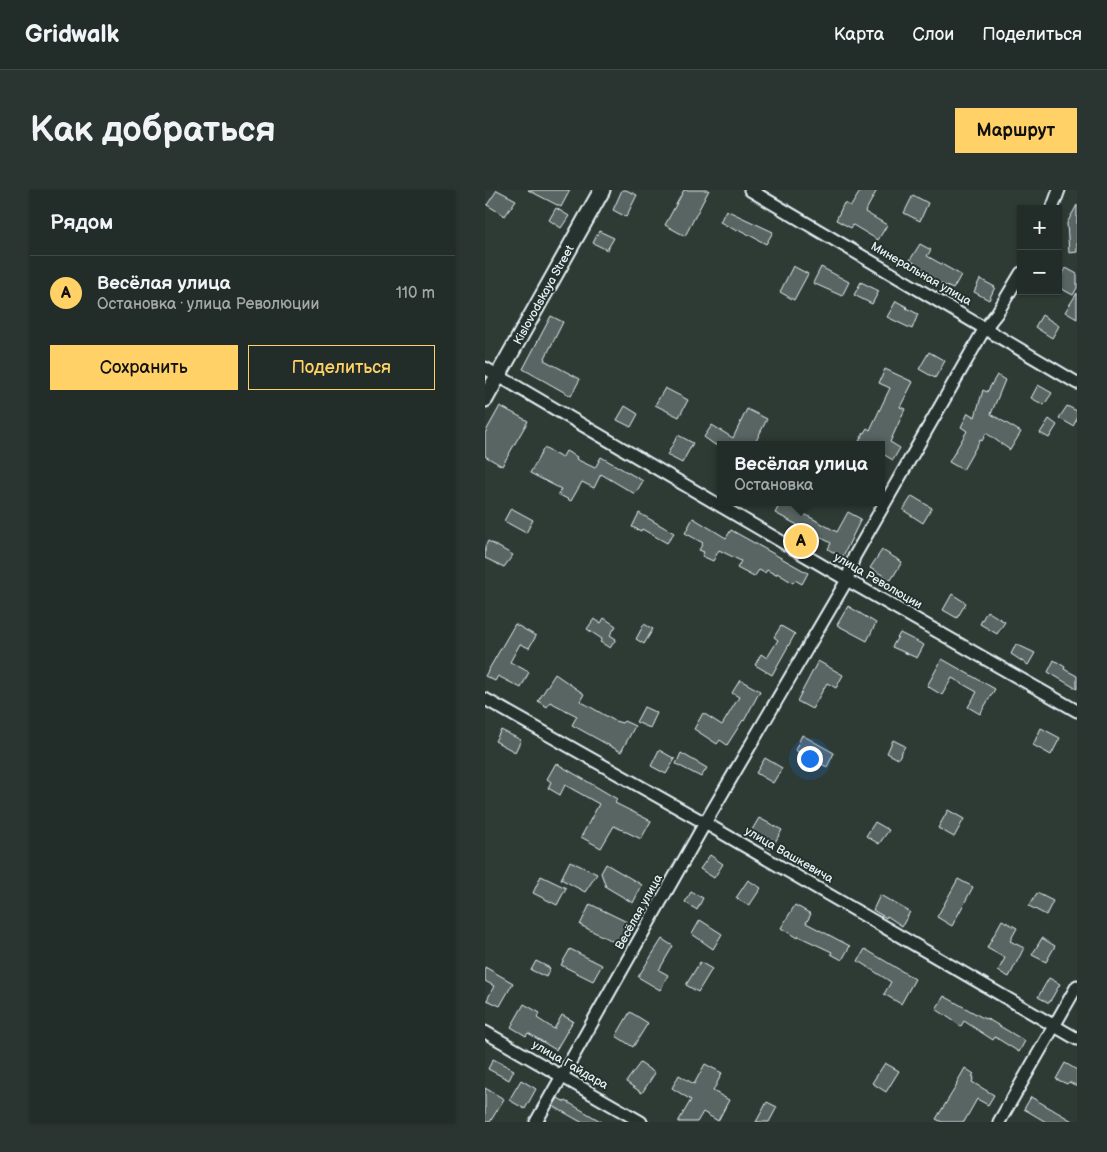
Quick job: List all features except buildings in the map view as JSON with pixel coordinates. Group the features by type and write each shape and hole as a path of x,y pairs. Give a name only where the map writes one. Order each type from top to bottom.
{"main road":[{"name":"Kislovodskaya Street","path":"485,399 602,190"}],"street":[{"name":"Минеральная улица","path":"750,190 1077,383"},
{"path":"1053,205 1059,190"},
{"name":"Весёлая улица","path":"885,504 985,328 997,313 1017,280"},
{"name":"улица Революции","path":"485,368 717,504"},
{"name":"улица Революции","path":"721,506 1077,711"},
{"name":"Весёлая улица","path":"536,1122 705,823 847,580 854,558 884,506"},
{"name":"улица Вашкевича","path":"485,699 705,823 1077,1039"},
{"path":"999,1122 1077,986"},
{"name":"улица Гайдара","path":"485,1032 641,1122"}],"place":[{"name":"Весёлая улица","path":"801,541"}]}
